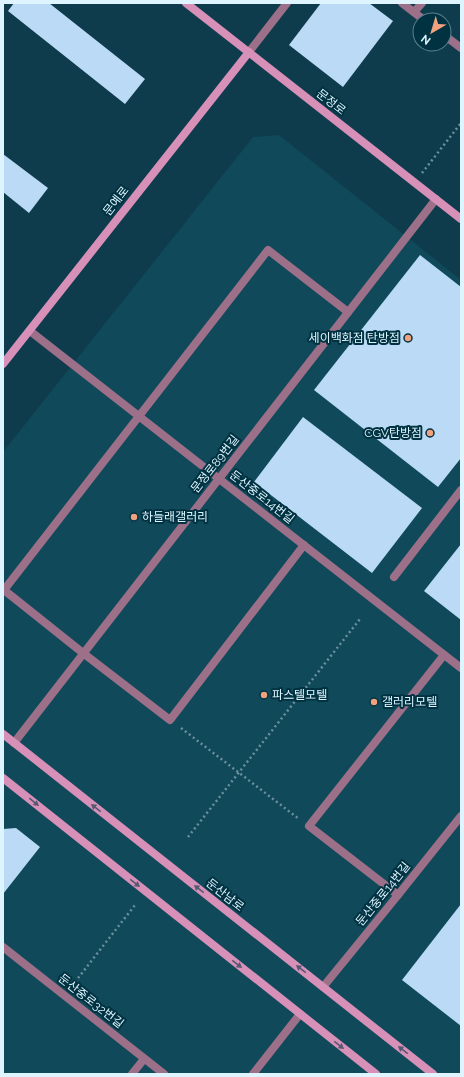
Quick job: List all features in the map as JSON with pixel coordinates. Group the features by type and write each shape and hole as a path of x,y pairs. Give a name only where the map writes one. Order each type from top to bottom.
{"main road":[{"name":"문정로","path":"186,3 461,219"},
{"name":"문예로","path":"3,364 249,52"},
{"name":"둔산남로","path":"3,734 433,1074"},
{"path":"3,778 376,1074"}],"street":[{"path":"249,52 287,3"},
{"path":"402,3 414,12 422,3"},
{"path":"452,41 461,48"},
{"name":"문정로89번길","path":"14,743 436,199"},
{"path":"304,545 170,720 4,590 268,250 348,312"},
{"name":"둔산중로14번길","path":"30,330 461,668"},
{"path":"394,577 461,490"},
{"path":"398,895 309,826 444,655"},
{"name":"둔산중로14번길","path":"323,987 461,816"},
{"name":"둔산중로32번길","path":"3,947 164,1074"},
{"path":"253,1074 300,1014"},
{"path":"132,1074 144,1058"}],"path":[{"path":"414,182 461,123"},
{"path":"188,837 360,619"},
{"path":"170,720 309,826"},
{"path":"75,982 135,905"}],"shaded area":[{"path":"279,135 461,280 461,1074 3,1074 3,452 253,137"}],"building":[{"path":"14,3 49,3 145,79 125,104 8,11"},
{"path":"321,3 369,3 393,21 343,87 289,45"},
{"path":"3,154 48,188 29,213 3,192"},
{"name":"세이백화점 탄방점","path":"420,255 461,287 461,458 438,487 314,390"},
{"path":"303,417 422,508 372,573 254,482"},
{"path":"461,544 461,620 424,591"},
{"path":"16,828 40,847 3,894 3,829"},
{"path":"461,904 461,1026 402,980"}],"place":[{"name":"세이백화점 탄방점","path":"408,338"},
{"name":"CGV탄방점","path":"430,433"},
{"name":"하들래갤러리","path":"134,517"},
{"name":"파스텔모텔","path":"264,695"},
{"name":"갤러리모텔","path":"374,702"}]}
